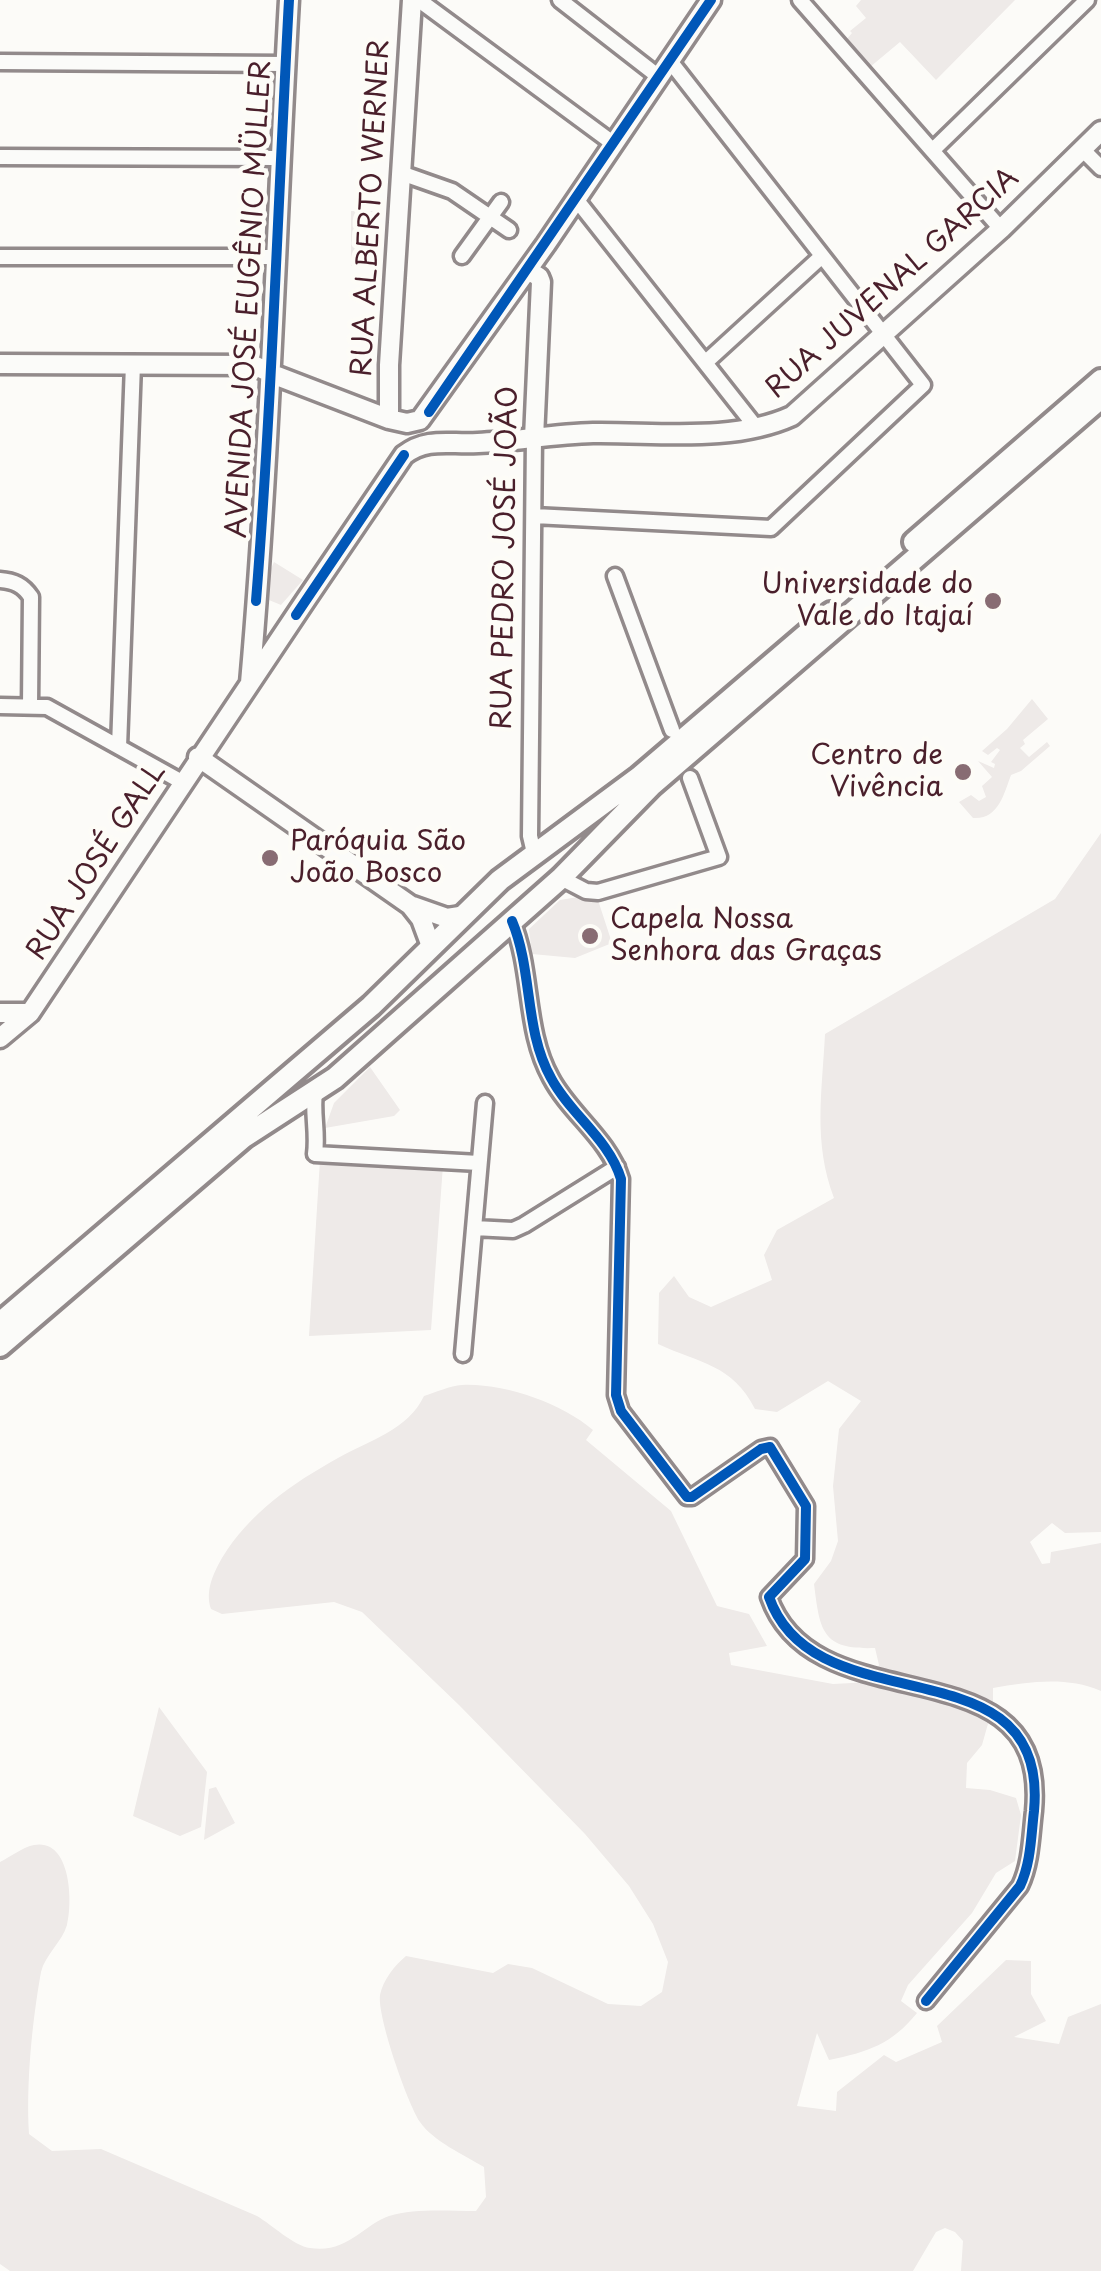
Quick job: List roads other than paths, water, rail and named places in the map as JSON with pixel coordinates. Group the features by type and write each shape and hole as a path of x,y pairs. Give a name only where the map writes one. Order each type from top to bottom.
{"main road":[{"name":"AVENIDA JOSÉ EUGÊNIO MÜLLER","path":"250,683 272,374 289,0"},
{"name":"RUA ALBERTO WERNER","path":"388,419 401,172 416,0"},
{"path":"0,364 254,364 388,419 407,424 420,420 528,270 708,2"},
{"name":"RUA JUVENAL GARCIA","path":"404,455 419,444 434,441 475,443 592,433 703,433 774,424 792,416 1001,228 1101,130"},
{"name":"RUA PEDRO JOSÉ JOÃO","path":"528,270 540,282 534,438"},
{"path":"0,1323 371,1006 460,916 534,853 647,770 1101,380"},
{"path":"0,1346 244,1137 335,1078 561,878 650,786 1101,398"},
{"name":"RUA JOSÉ GALL","path":"0,1038 30,1013 404,455"},
{"path":"256,601 277,616 296,614"},
{"path":"254,635 259,628 268,626 279,633 280,642"},
{"path":"219,726 218,747 230,778"},
{"path":"198,758 410,905 447,918 460,916"},
{"path":"534,853 550,853 556,858 561,878"},
{"path":"410,905 421,919 431,946"},
{"path":"0,1012 30,1013"},
{"path":"314,1054 315,1092"}],"street":[{"path":"416,0 614,144"},
{"path":"534,516 771,528 923,384 665,69 560,0"},
{"path":"800,0 1001,228"},
{"path":"933,150 1087,0"},
{"path":"0,62 285,64"},
{"path":"1082,150 1101,168"},
{"path":"0,157 279,158"},
{"path":"401,172 445,188 510,230"},
{"path":"576,200 755,426"},
{"path":"462,256 501,202"},
{"path":"706,362 822,256"},
{"path":"0,257 276,257"},
{"path":"119,747 134,364"},
{"name":"RUA PEDRO JOSÉ JOÃO","path":"534,438 530,792 534,853"},
{"path":"615,576 672,730"},
{"path":"0,580 24,587 31,597 30,705"},
{"path":"0,706 47,707 182,782"},
{"path":"561,878 586,892 598,892 720,856 690,778"},
{"path":"512,921 540,1051 551,1079 617,1167 622,1203 616,1395 621,1412 688,1497 762,1448 770,1447 806,1506 805,1559 769,1597 797,1640 838,1664 993,1711 1017,1736 1033,1767 1036,1789 1027,1872 1020,1886 926,2002"},
{"path":"315,1092 315,1154 479,1164"},
{"path":"463,1354 484,1103"},
{"path":"474,1228 513,1230 524,1226 617,1167"}],"place":[{"name":"Universidade do Vale do Itajaí","path":"993,601"},
{"name":"Centro de Vivência","path":"963,772"},
{"name":"Paróquia São João Bosco","path":"270,858"},
{"name":"Capela Nossa Senhora das Graças","path":"590,936"}]}
